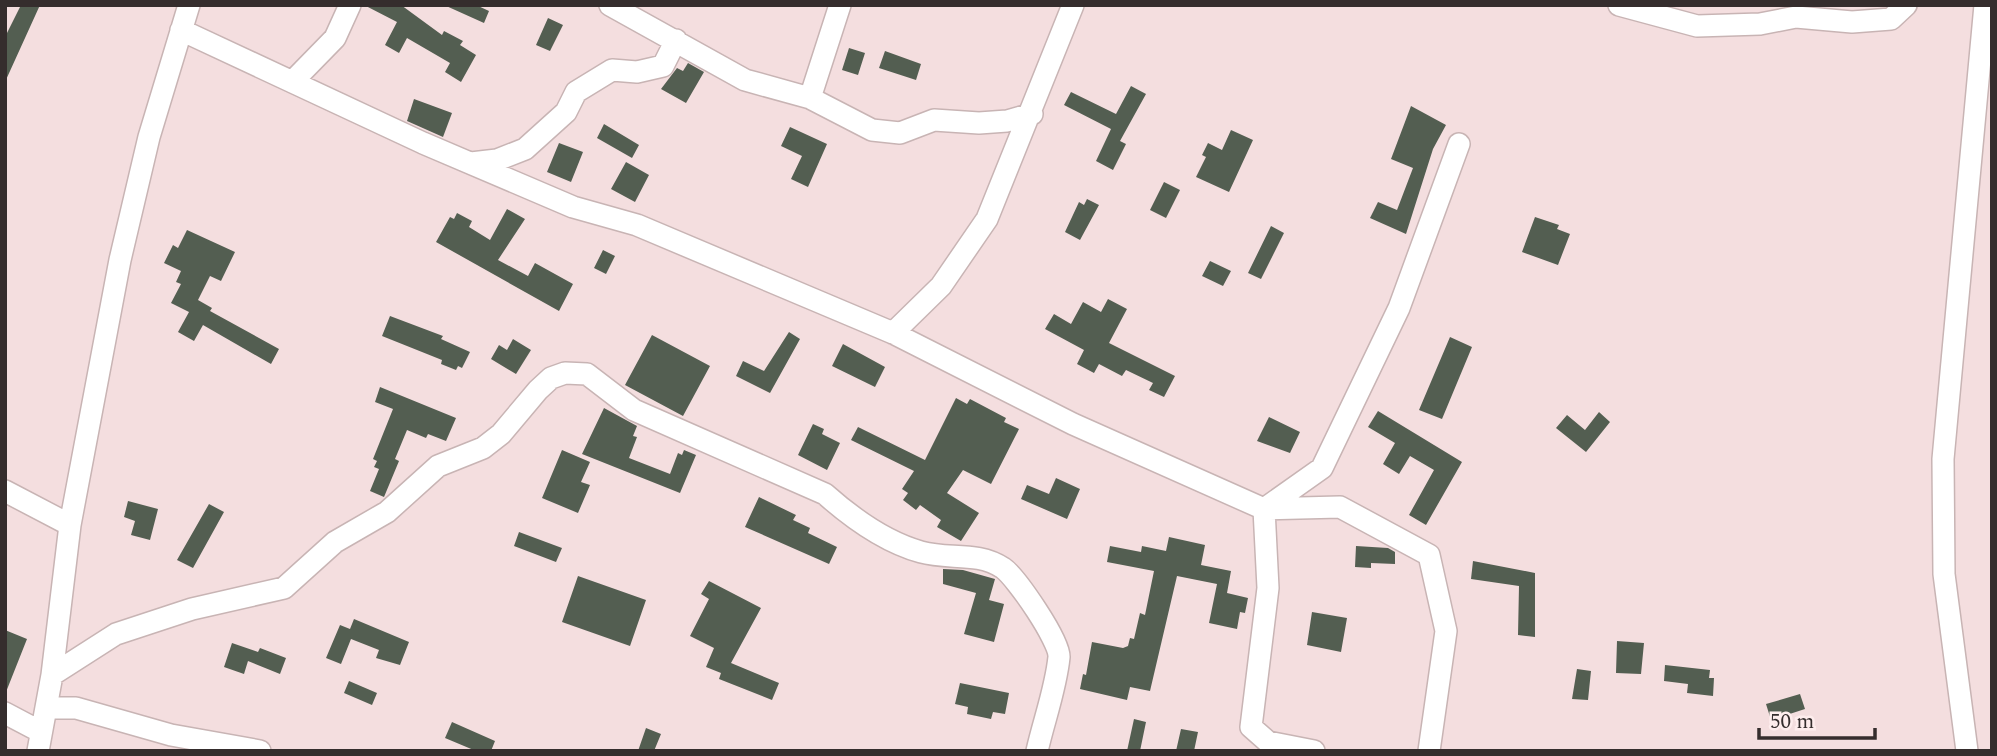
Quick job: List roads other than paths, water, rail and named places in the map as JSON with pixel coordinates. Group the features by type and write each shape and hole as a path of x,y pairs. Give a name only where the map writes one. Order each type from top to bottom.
{"street":[{"path":"5,713 40,741 52,675 70,525 120,260 149,136 189,5"},
{"path":"293,82 335,38 350,5"},
{"path":"610,5 745,80 810,98 862,125 887,134 900,133 934,120 1007,121 1031,114"},
{"path":"810,98 840,5"},
{"path":"892,332 941,286 987,219 1073,5"},
{"path":"1619,5 1697,26 1760,24 1796,17 1852,22 1891,19 1906,5"},
{"path":"1967,751 1944,574 1943,459 1986,5"},
{"path":"181,30 573,207 637,225 892,332 1073,424 1264,509 1340,507 1429,555 1446,631 1429,751"},
{"path":"471,163 497,160 525,149 566,112 576,92 612,70 637,72 663,66 676,40"},
{"path":"1264,509 1322,468 1399,308 1459,144"},
{"path":"52,675 116,634 192,609 285,588 335,542 387,512 438,466 483,448 501,435 551,378 565,373 587,374 634,410 825,494 851,517 908,547 946,557 967,554 1004,569 1054,635 1059,654 1037,751"},
{"path":"5,491 70,525"},
{"path":"1264,509 1268,588 1251,727 1268,742 1314,751"},
{"path":"46,708 76,708 171,735 260,751"}]}
